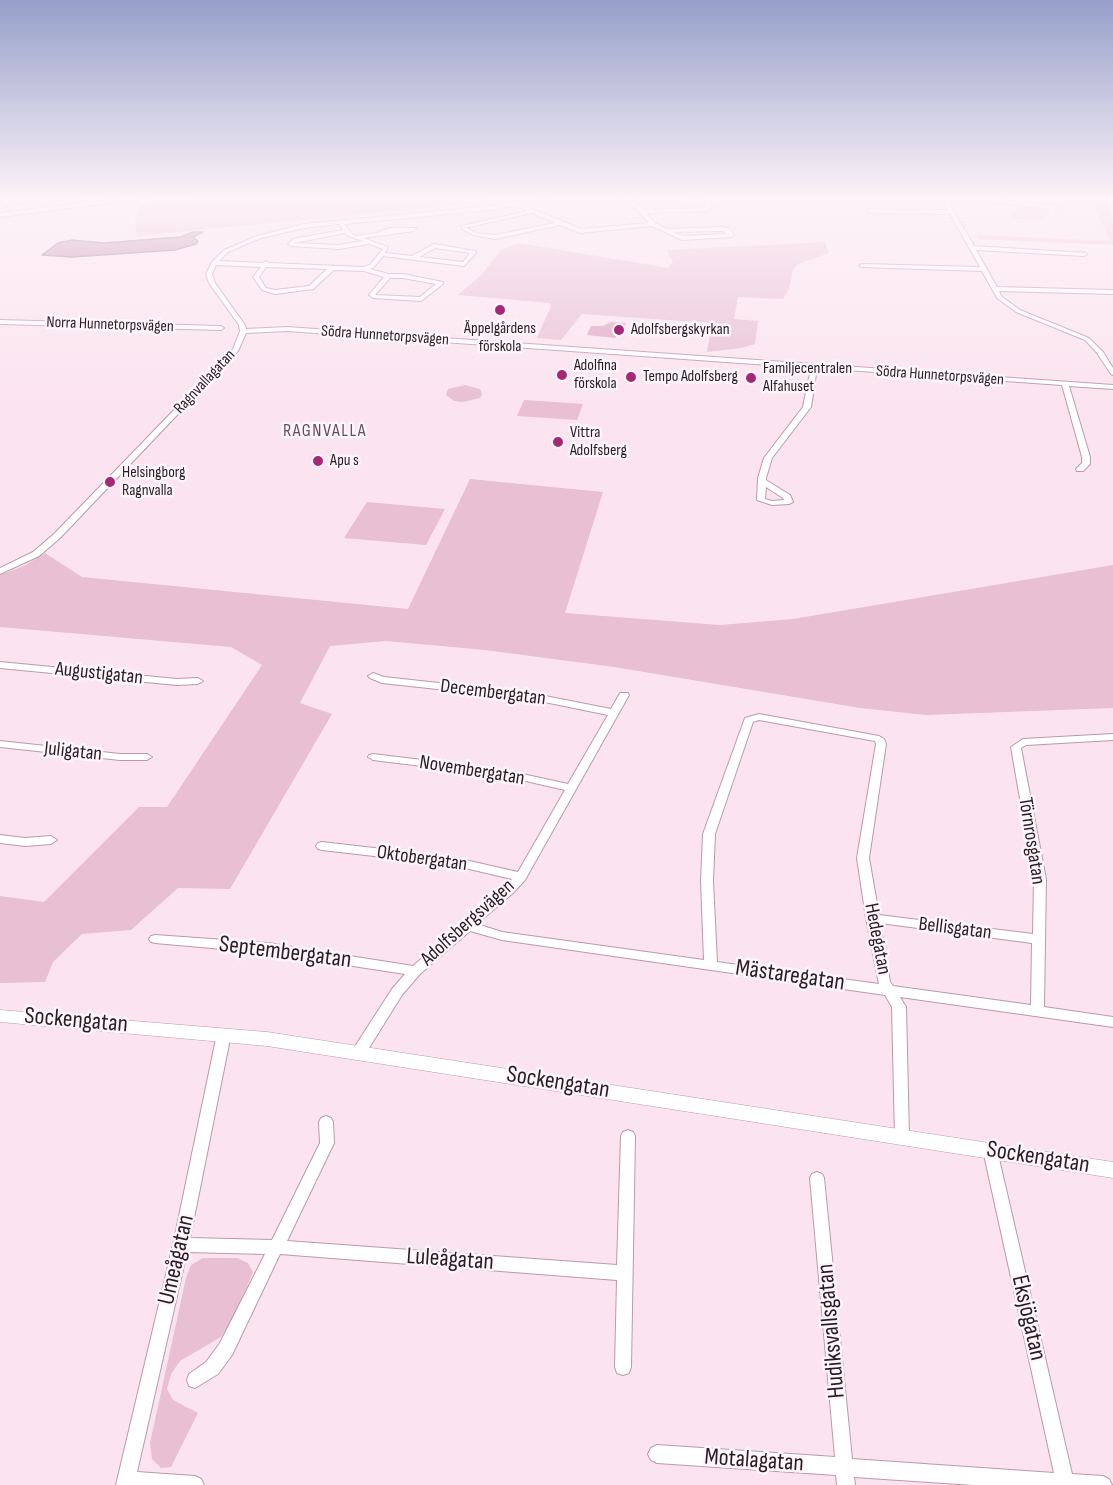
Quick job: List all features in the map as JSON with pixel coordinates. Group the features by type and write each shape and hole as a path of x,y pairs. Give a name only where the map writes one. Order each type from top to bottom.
{"street":[{"name":"Ragnvallagatan","path":"0,571 36,554 69,524 232,356 243,331 239,318 210,279 212,265"},
{"path":"265,265 256,277 264,289 274,292 311,288 332,268"},
{"path":"287,265 364,269 388,276 403,276 441,283 421,300 373,296 388,276"},
{"path":"364,269 373,265"},
{"path":"981,265 994,289 1013,309 1087,339 1100,352 1113,374"},
{"path":"861,266 983,269"},
{"path":"994,289 1113,292"},
{"name":"Norra Hunnetorpsvägen","path":"0,322 221,328"},
{"name":"Södra Hunnetorpsvägen","path":"243,331 287,329 651,353 814,368 1113,387"},
{"path":"763,482 768,458 807,407 814,368"},
{"path":"1065,384 1086,457 1086,464 1080,468"},
{"name":"Augustigatan","path":"0,665 177,682 198,681"},
{"name":"Decembergatan","path":"373,676 382,680 530,696 613,713"},
{"name":"Adolfsbergsvägen","path":"359,1052 397,992 415,971 469,926 521,877 624,695"},
{"name":"Hedegatan","path":"711,965 707,881 709,834 749,720 759,717 879,739 881,744 863,858 884,982 898,1007 902,1137"},
{"name":"Törnrosgatan","path":"1036,1011 1040,879 1016,750 1018,744 1113,737"},
{"name":"Juligatan","path":"0,744 120,757 147,757"},
{"name":"Novembergatan","path":"373,757 504,773 570,788"},
{"path":"0,838 25,842 51,840"},
{"name":"Oktobergatan","path":"322,846 452,861 521,877"},
{"name":"Bellisgatan","path":"872,918 1037,939"},
{"name":"Mästaregatan","path":"469,926 502,936 1113,1022"},
{"name":"Septembergatan","path":"155,939 268,948 415,971"},
{"name":"Sockengatan","path":"0,1016 224,1034 359,1052 1113,1170"},
{"name":"Umeågatan","path":"125,1482 181,1245 224,1034"},
{"path":"195,1380 212,1368 226,1349 327,1143 326,1122"},
{"path":"623,1367 623,1273 628,1136"},
{"name":"Eksjögatan","path":"990,1150 1066,1484"},
{"name":"Hudiksvallsgatan","path":"817,1178 845,1476"},
{"name":"Luleågatan","path":"181,1245 277,1247 623,1273"},
{"name":"Motalagatan","path":"657,1454 845,1476 1103,1485"},
{"path":"125,1482 195,1485"}],"shaded area":[{"path":"489,265 652,265 668,268 670,265 797,265 793,269 789,289 783,299 738,297 734,319 758,321 755,344 707,352 712,323 582,314 561,340 537,338 551,306 550,303 458,295"},
{"path":"465,385 480,389 482,394 480,398 462,402 454,401 446,395 448,389"},
{"path":"524,400 583,404 577,420 517,416"},
{"path":"470,479 603,492 565,613 720,625 793,619 1113,565 1113,708 926,715 860,708 614,667 485,650 386,641 330,646 300,703 332,714 230,889 178,888 131,930 82,934 53,962 45,982 0,983 0,896 44,902 139,807 167,807 262,665 231,647 0,627 0,575 24,566 45,553 82,577 408,609"},
{"path":"367,502 445,509 426,545 344,538"},
{"path":"203,1258 237,1258 248,1263 253,1272 235,1315 221,1337 180,1361 171,1374 167,1389 173,1400 198,1413 171,1467 161,1468 152,1459 150,1443 186,1278 191,1265"}],"building":[{"name":"Adolfsbergskyrkan","path":"611,322 626,323 621,335 615,338 587,335 591,326 603,326"}],"place":[{"name":"Äppelgårdens förskola","path":"500,310"},
{"name":"Adolfsbergskyrkan","path":"619,330"},
{"name":"Adolfina förskola","path":"562,375"},
{"name":"Tempo Adolfsberg","path":"631,377"},
{"name":"Familjecentralen Alfahuset","path":"751,378"},
{"name":"Vittra Adolfsberg","path":"558,442"},
{"name":"Apu s","path":"318,461"},
{"name":"Helsingborg Ragnvalla","path":"110,482"}],"district":[{"name":"RAGNVALLA","path":"325,431"}]}
